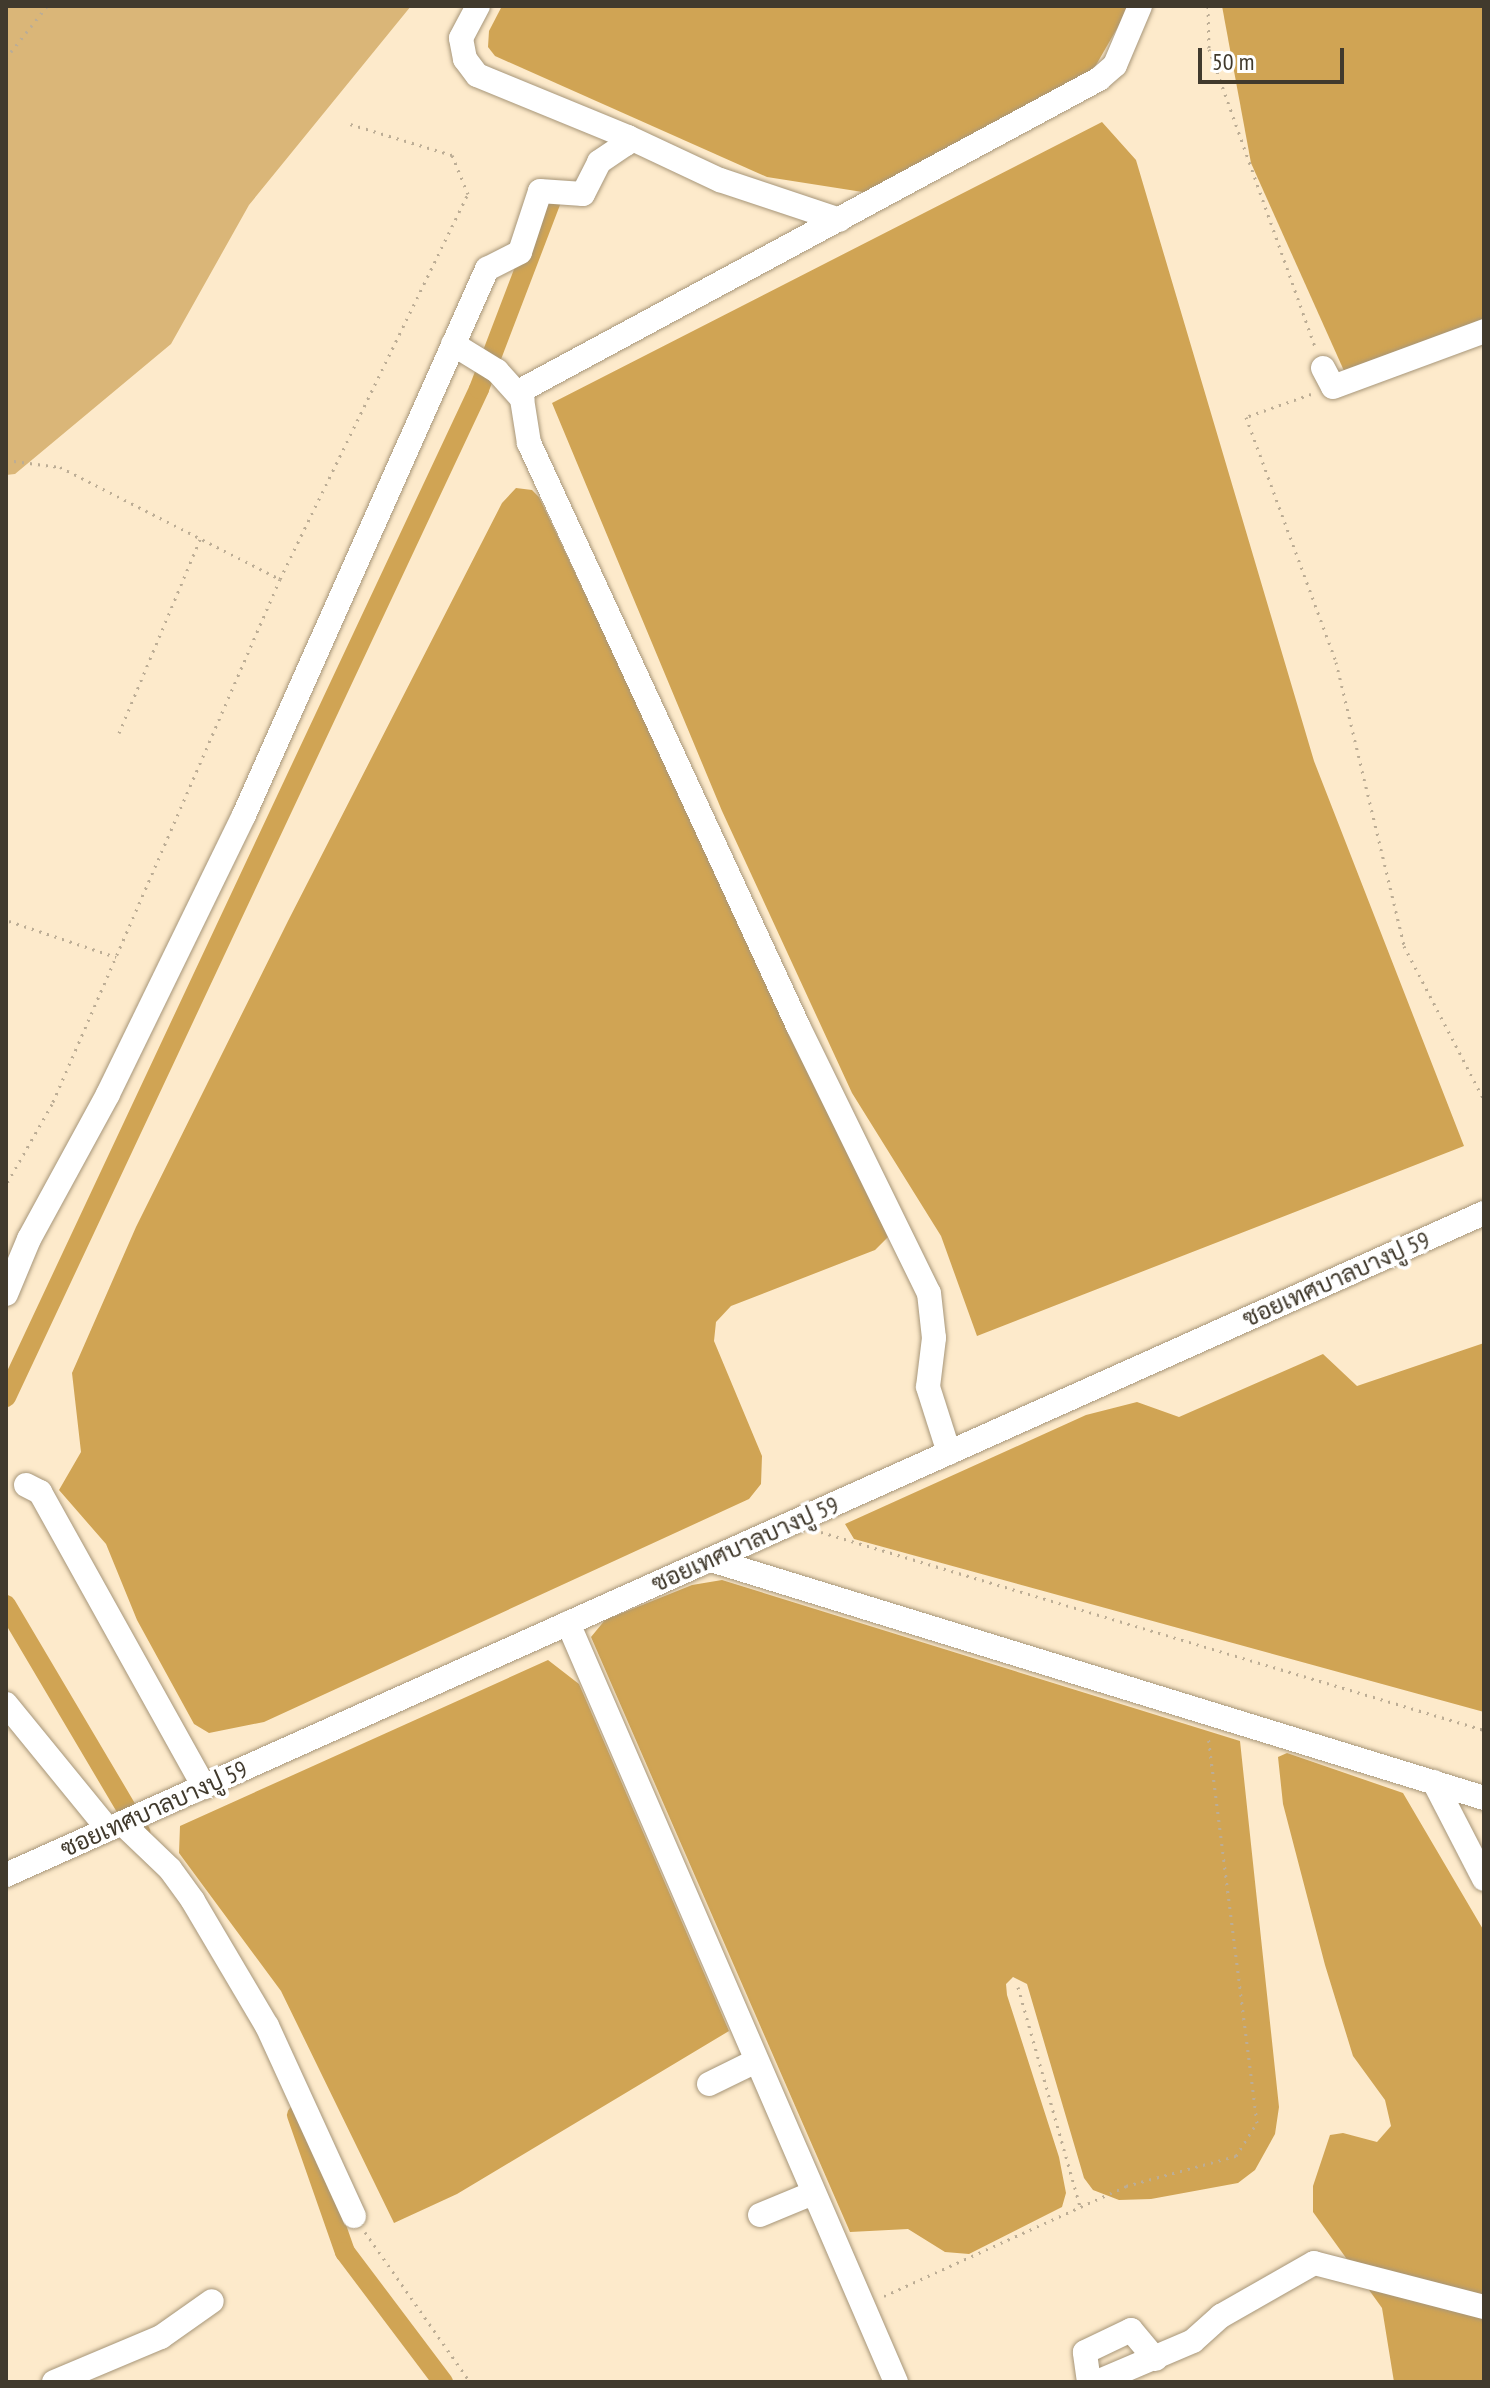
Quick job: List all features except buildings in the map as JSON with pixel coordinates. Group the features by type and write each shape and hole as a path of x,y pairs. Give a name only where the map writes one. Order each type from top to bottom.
{"street":[{"path":"478,6 461,38 465,59 477,75 628,137 720,180 840,220"},
{"path":"518,392 1108,73 1140,6"},
{"path":"6,1294 29,1239 108,1094 244,815 464,350 487,269 520,252 540,191 583,194 599,162 621,150 628,137"},
{"path":"1328,377 1484,331"},
{"path":"464,350 497,371 518,392 529,443 798,1026 929,1293 934,1338 928,1387 949,1453"},
{"name":"ซอยเทศบาลบางปู 59","path":"6,1875 1484,1213"},
{"path":"26,1485 40,1492 204,1787"},
{"path":"711,1560 1484,1798"},
{"path":"568,1623 896,2382"},
{"path":"6,1704 115,1826 170,1869 193,1901 267,2026 354,2216"},
{"path":"1434,1782 1484,1879"},
{"path":"709,2084 756,2061"},
{"path":"760,2215 813,2193"},
{"path":"1097,2382 1193,2341 1221,2316 1314,2263 1484,2307"},
{"path":"54,2382 161,2337 212,2301"},
{"path":"1089,2382 1085,2352 1131,2330 1155,2359"}],"path":[{"path":"6,58 47,6"},
{"path":"1208,6 1209,49 1328,377 1246,417 1336,662 1404,946 1484,1100"},
{"path":"6,1185 52,1104 280,579 468,194 452,155 347,123"},
{"path":"6,460 60,467 280,579"},
{"path":"119,733 200,539"},
{"path":"9,921 116,957"},
{"path":"798,1520 853,1543 1484,1730"},
{"path":"863,2306 1126,2186 1236,2156 1257,2123 1205,1711"},
{"path":"1018,1987 1080,2206"},
{"path":"354,2216 470,2382"}],"shaded area":[{"path":"6,6 411,6 249,205 171,344 15,474 6,475"},
{"path":"502,6 1130,6 1092,72 869,193 767,177 495,56 488,47 489,31"},
{"path":"1222,6 1484,6 1484,320 1345,373 1251,163"},
{"path":"1102,122 1136,160 1314,761 1464,1146 977,1336 941,1236 852,1093 722,811 552,403"},
{"path":"516,488 532,490 539,497 890,1235 875,1250 731,1306 716,1322 714,1341 762,1456 761,1484 749,1499 264,1722 209,1733 194,1724 137,1620 106,1544 59,1490 81,1452 72,1373 136,1227 288,921 502,503"},
{"path":"1484,1343 1484,1712 854,1539 845,1524 1086,1415 1137,1402 1179,1417 1323,1354 1357,1386"},
{"path":"722,1580 1240,1741 1279,2107 1275,2134 1255,2170 1238,2183 1151,2199 1119,2200 1093,2190 1084,2178 1027,1984 1013,1977 1006,1984 1007,1995 1059,2157 1066,2193 1062,2207 969,2254 945,2252 908,2229 850,2232 591,1637 605,1620 692,1585"},
{"path":"548,1660 579,1684 729,2031 457,2194 394,2223 281,1991 179,1853 180,1826"},
{"path":"1287,1753 1403,1793 1484,1931 1484,2382 1394,2382 1382,2308 1313,2212 1313,2186 1330,2135 1343,2133 1377,2142 1391,2126 1385,2100 1353,2056 1325,1965 1283,1804 1278,1757"}],"waterway":[{"path":"6,1397 479,389 552,198"},
{"path":"6,1605 140,1832"},
{"path":"297,2115 345,2252 443,2382"}]}
